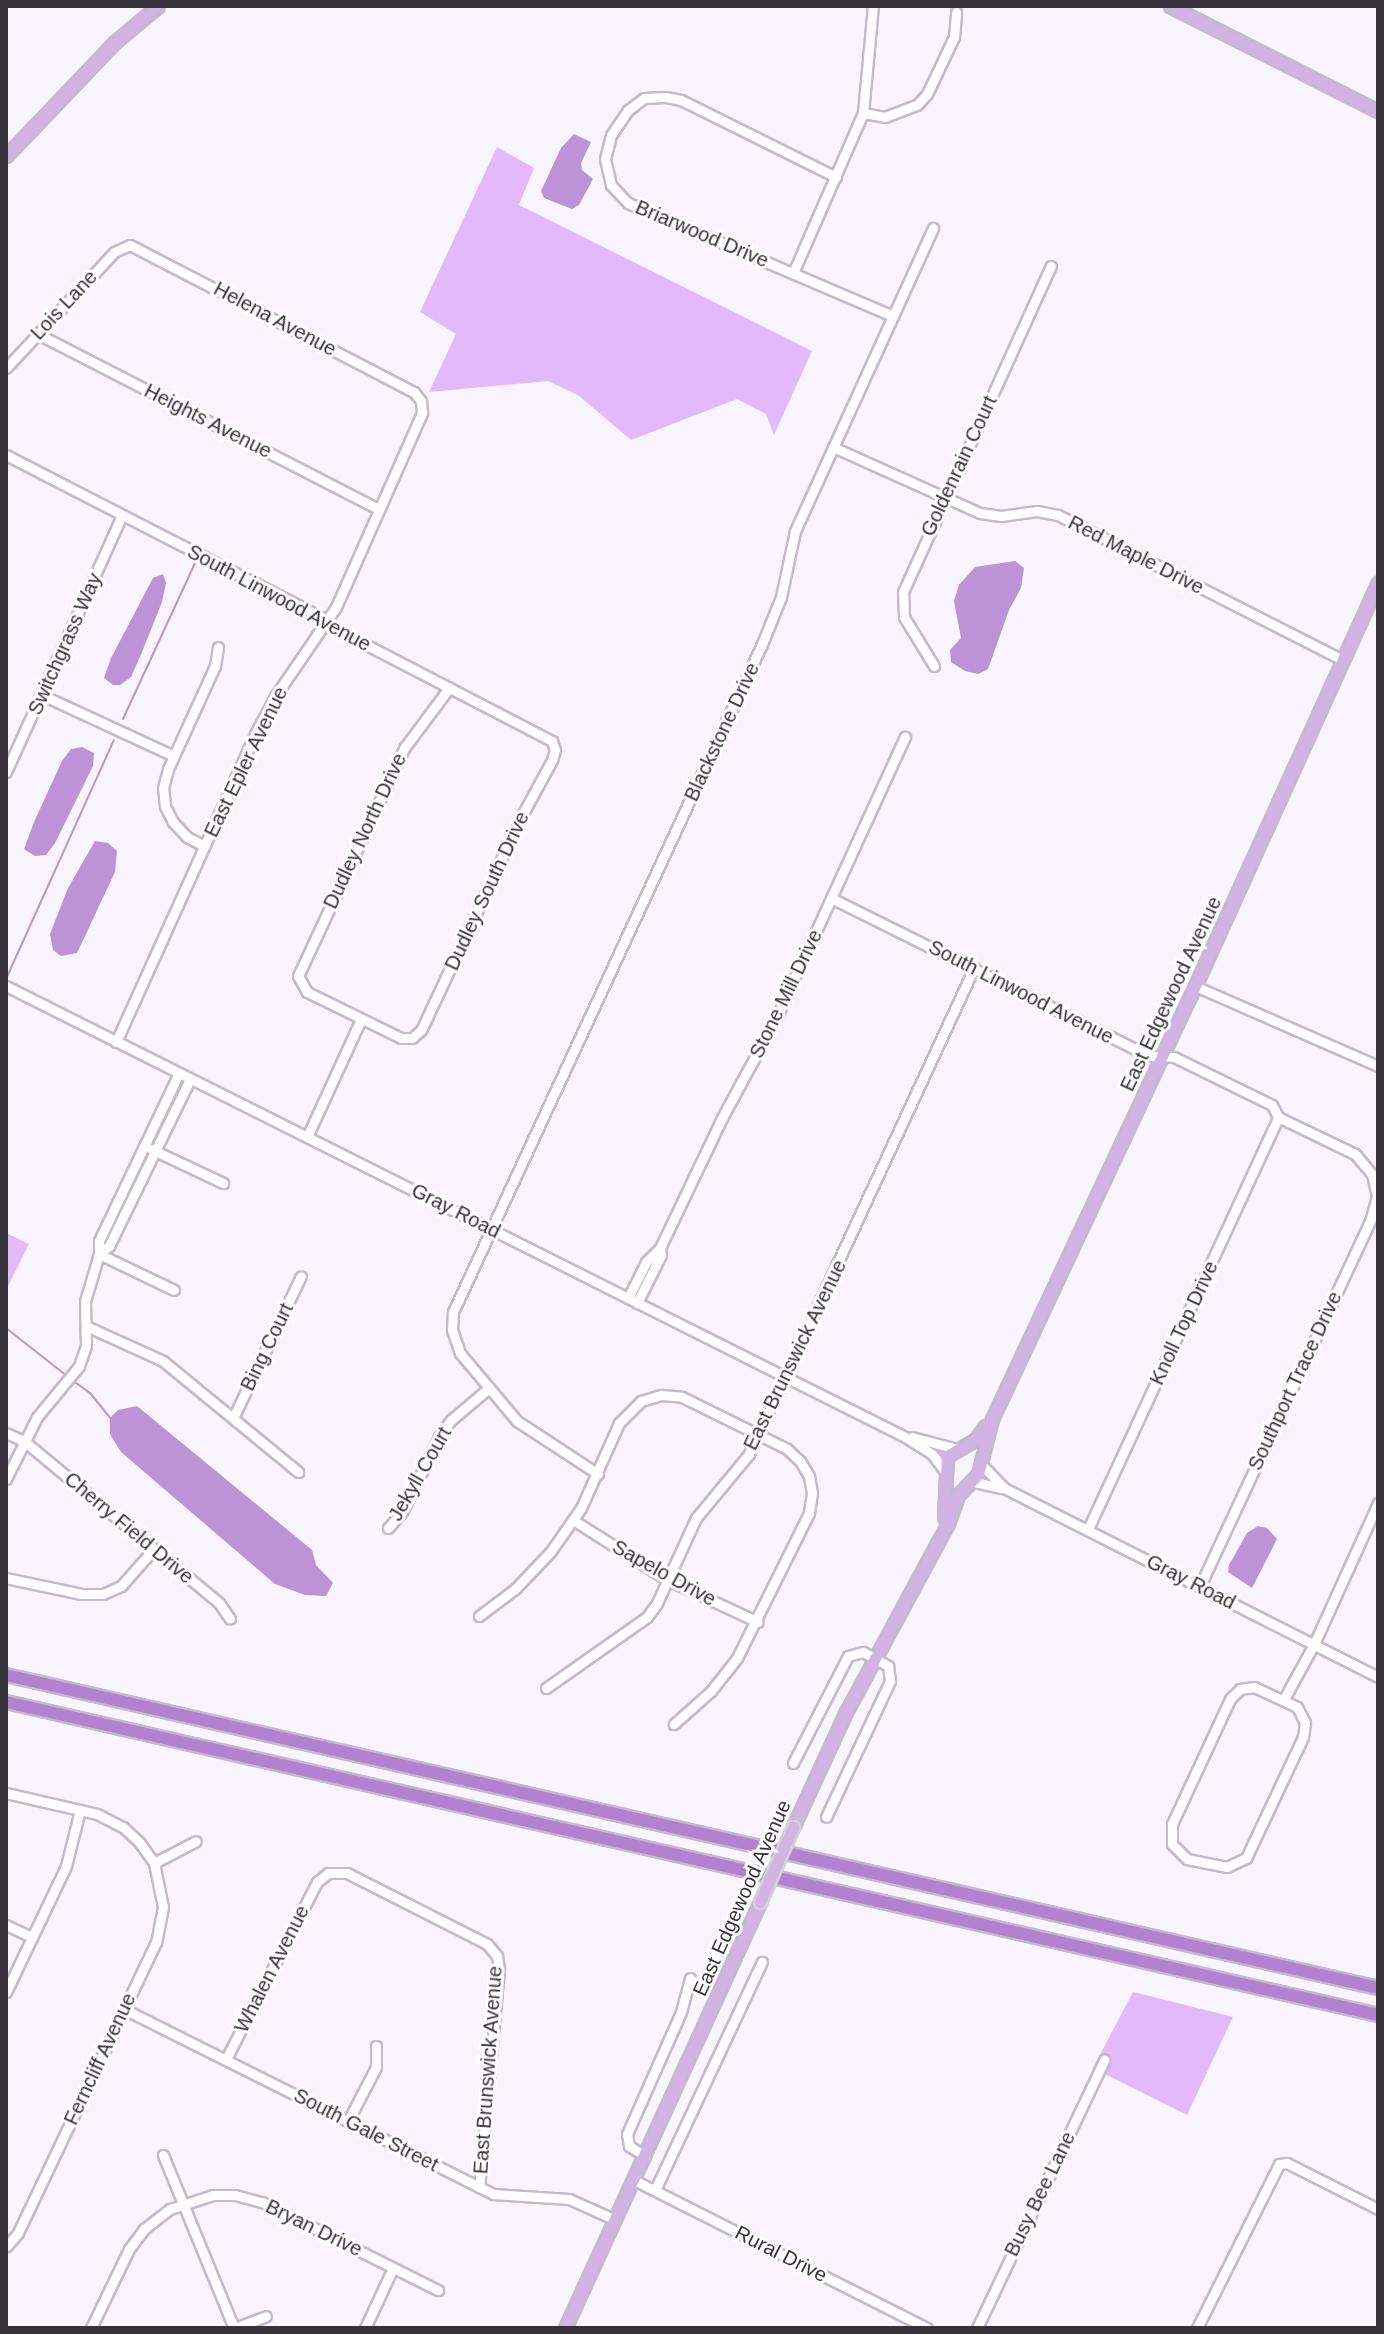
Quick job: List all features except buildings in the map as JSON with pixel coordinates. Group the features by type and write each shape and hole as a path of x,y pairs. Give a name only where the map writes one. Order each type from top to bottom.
{"highway":[{"path":"6,1675 1378,1988"},
{"path":"6,1702 1378,2015"}],"main road":[{"path":"6,156 115,42 158,6"},
{"path":"1170,6 1378,111"},
{"name":"East Edgewood Avenue","path":"980,1463 992,1419 1195,986 1378,583"},
{"name":"East Edgewood Avenue","path":"957,1449 975,1440 992,1419"},
{"path":"957,1449 974,1452 980,1463 978,1474 970,1481 957,1482 945,1471 947,1456 957,1449"},
{"name":"East Edgewood Avenue","path":"943,1530 945,1471"},
{"name":"East Edgewood Avenue","path":"565,2328 793,1827 958,1495 970,1481"}],"street":[{"path":"793,273 863,113 873,6"},
{"path":"863,113 885,117 917,105 927,94 954,37 956,12"},
{"name":"Briarwood Drive","path":"836,177 681,100 644,98 628,110 611,135 605,159 611,185 628,203 893,316"},
{"name":"Blackstone Drive","path":"598,1474 521,1425 460,1353 452,1323 457,1303 762,644 781,597 795,531 933,228"},
{"name":"Lois Lane","path":"6,368 114,252 125,246"},
{"name":"Helena Avenue","path":"125,246 138,247 414,392 421,401"},
{"name":"Goldenrain Court","path":"934,666 909,627 901,606 905,585 1051,266"},
{"name":"Heights Avenue","path":"38,334 378,509"},
{"name":"East Epler Avenue","path":"116,1042 262,721 336,607 422,413 421,401"},
{"name":"Red Maple Drive","path":"833,447 987,514 1037,511 1054,514 1343,660"},
{"name":"South Linwood Avenue","path":"6,455 552,741"},
{"name":"Switchgrass Way","path":"6,772 122,515"},
{"path":"204,846 187,837 173,822 165,806 163,788 174,756 215,666 218,647"},
{"name":"Dudley North Drive","path":"361,1019 307,992 299,982 300,969 395,765 449,688"},
{"path":"42,695 174,756"},
{"name":"Stone Mill Drive","path":"633,1300 661,1255 660,1248 722,1118 771,1029 905,737"},
{"name":"Dudley South Drive","path":"361,1019 401,1038 412,1038 421,1030 520,819 552,760 555,750 552,741"},
{"name":"South Linwood Avenue","path":"831,898 1149,1056 1174,1057 1272,1105 1278,1117 1348,1150 1372,1174"},
{"name":"East Brunswick Avenue","path":"546,1688 577,1663 639,1625 657,1603 696,1518 741,1465 787,1378 974,968"},
{"name":"Gray Road","path":"6,986 905,1437 932,1454 945,1471"},
{"path":"1195,986 1378,1066"},
{"path":"307,1137 361,1019"},
{"path":"6,1479 37,1417 74,1374 86,1346 88,1286 99,1254 99,1241 179,1073"},
{"path":"99,1254 109,1246 190,1079"},
{"name":"Knoll Top Drive","path":"1088,1529 1278,1117"},
{"path":"144,1146 223,1183"},
{"name":"Southport Trace Drive","path":"1200,1586 1371,1219 1377,1196 1372,1174"},
{"path":"99,1254 174,1290"},
{"name":"Bing Court","path":"233,1418 301,1276"},
{"path":"86,1326 163,1361 298,1472"},
{"name":"Jekyll Court","path":"388,1528 402,1512 440,1435 451,1420 489,1388"},
{"path":"479,1616 535,1570 573,1520 598,1474 623,1417 632,1407 651,1397 682,1397 797,1458 807,1472 812,1493 809,1513 758,1622 722,1678 674,1724"},
{"name":"Cherry Field Drive","path":"6,1433 24,1441 219,1603 230,1619"},
{"name":"Gray Road","path":"905,1437 957,1449"},
{"name":"Gray Road","path":"980,1463 1004,1488"},
{"name":"Gray Road","path":"970,1481 1004,1488 1378,1677"},
{"path":"1284,1699 1314,1644 1378,1503"},
{"name":"Sapelo Drive","path":"573,1520 668,1580 758,1622"},
{"path":"6,1578 81,1594 103,1594 121,1586 153,1550"},
{"path":"793,1763 846,1659 859,1652 876,1657 890,1669 890,1681 826,1817"},
{"path":"1254,1687 1284,1699 1300,1710 1305,1730 1248,1855 1231,1866 1202,1862 1178,1853 1172,1844 1170,1830 1229,1702 1240,1689 1254,1687"},
{"path":"6,1793 80,1810 123,1827 154,1863 196,1841"},
{"path":"6,1992 68,1861 80,1810"},
{"name":"Ferncliff Avenue","path":"6,2247 18,2233 161,1925 163,1897 154,1863"},
{"name":"Whalen Avenue","path":"226,2059 319,1879 332,1872 347,1873 487,1944 495,1953"},
{"path":"6,1925 32,1937"},
{"name":"East Brunswick Avenue","path":"479,2187 499,1969 495,1953"},
{"path":"655,2190 762,1962"},
{"name":"East Edgewood Avenue","path":"645,2156 629,2146 627,2134 675,2028 690,1978"},
{"name":"South Gale Street","path":"124,2009 502,2197 575,2200 616,2220"},
{"path":"348,2121 376,2067 376,2046"},
{"name":"Busy Bee Lane","path":"977,2328 1104,2060"},
{"path":"163,2155 235,2328 266,2316"},
{"path":"1197,2328 1273,2168 1279,2164 1287,2163 1378,2209"},
{"name":"Rural Drive","path":"634,2180 927,2328"},
{"name":"Bryan Drive","path":"183,2203 213,2195 252,2198 438,2290"},
{"path":"91,2328 139,2234 155,2219 183,2203"},
{"path":"365,2328 393,2268"}],"shaded area":[{"path":"574,134 591,142 581,163 582,170 593,179 579,205 572,209 544,198 541,191 561,148"},
{"path":"497,147 534,168 519,205 812,351 774,435 766,414 737,399 631,440 578,395 548,381 429,392 456,334 420,312"},
{"path":"1015,561 1024,568 1021,588 1009,610 988,669 978,674 965,671 951,662 950,650 961,638 954,601 959,585 975,567"},
{"path":"163,574 166,583 162,602 131,677 120,685 113,685 104,678 111,658 153,578"},
{"path":"82,747 94,753 93,766 55,843 46,855 35,856 24,849 34,822 62,761 71,749"},
{"path":"95,841 108,843 117,851 115,872 77,953 61,956 53,950 50,934 68,888"},
{"path":"6,1233 29,1244 6,1290"},
{"path":"137,1406 312,1550 316,1565 333,1583 326,1596 305,1595 275,1584 121,1452 110,1434 110,1418 118,1410"},
{"path":"1258,1526 1267,1528 1277,1539 1252,1588 1228,1572 1247,1533"},
{"path":"1133,1992 1233,2017 1187,2115 1093,2068"}],"waterway":[{"path":"123,719 198,557"},
{"path":"6,979 114,740"},
{"path":"6,1328 67,1376"},
{"path":"72,1380 90,1393 110,1418"}]}
